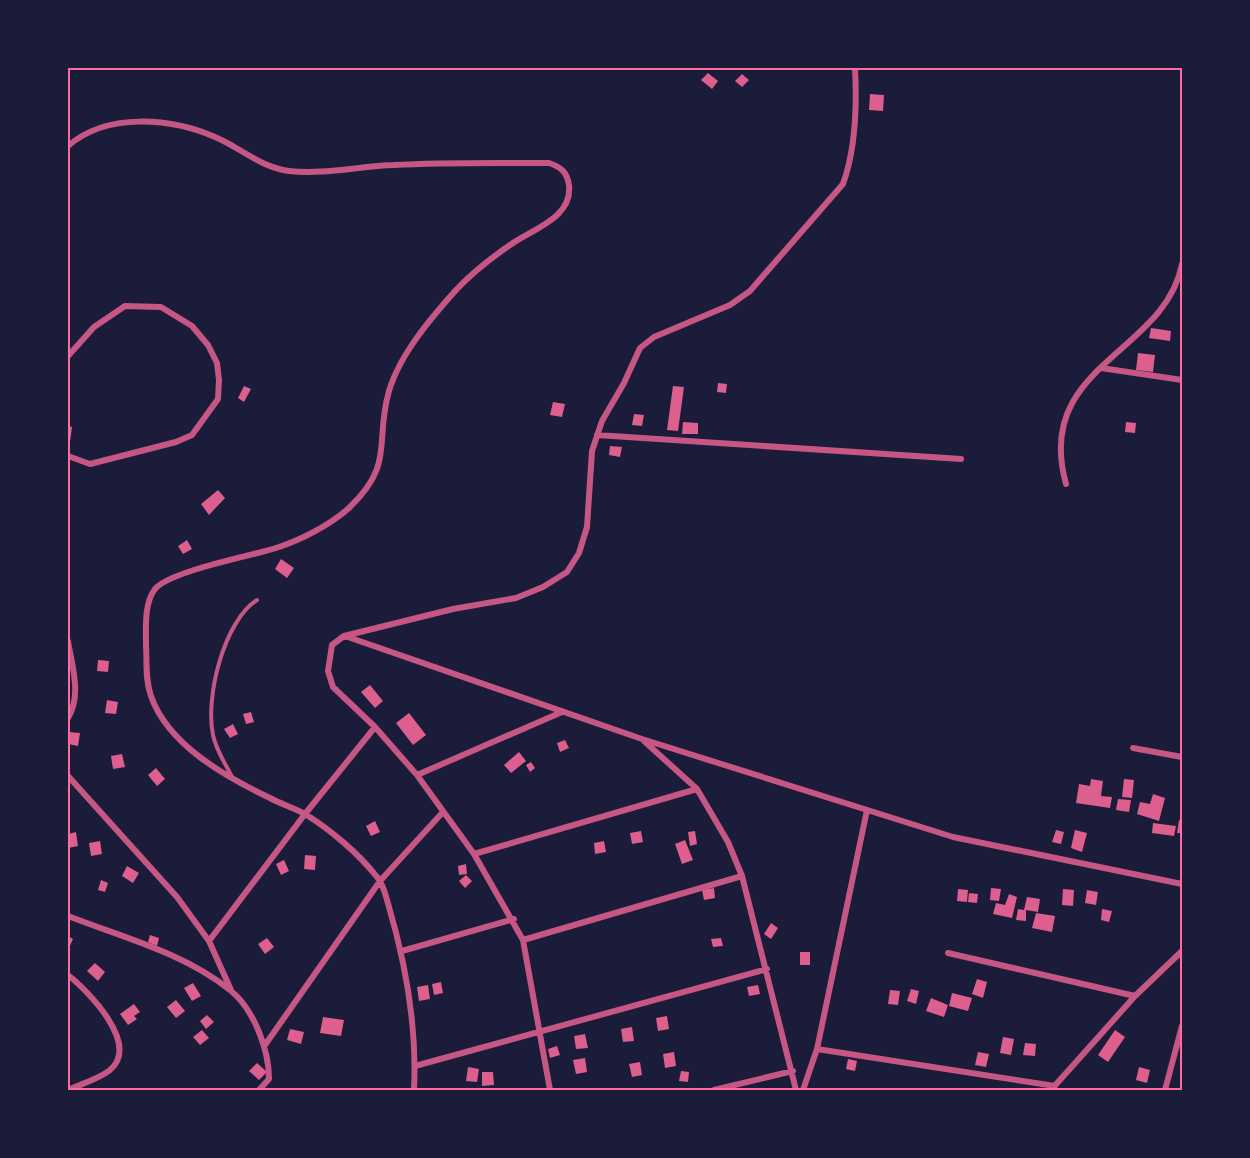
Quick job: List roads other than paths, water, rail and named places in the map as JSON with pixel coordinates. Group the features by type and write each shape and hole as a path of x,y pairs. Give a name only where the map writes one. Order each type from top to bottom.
{"street":[{"path":"550,1090 523,940 514,919 474,854 417,775 375,727 333,687 328,671 332,645 344,636 453,609 516,598 543,587 567,572 579,553 587,527 592,451 597,435 640,348 654,337 730,305 750,291 843,184 850,166 857,101 855,68"},
{"path":"70,143 95,130 121,123 149,123 185,126 217,138 267,166 291,171 394,165 549,163 561,168 568,179 570,192 566,206 556,218 512,243 477,269 455,291 403,359 389,389 379,469 348,509 316,530 279,547 177,576 156,588 149,605 146,626 150,694 173,732 201,758 232,778 305,814 358,856 380,881 402,951 415,1066 414,1090"},
{"path":"1066,484 1061,466 1061,433 1081,387 1149,321 1173,294 1182,264"},
{"path":"68,356 94,327 125,306 161,307 192,326 208,345 217,363 219,380 218,399 192,435 176,442 90,464 68,456"},
{"path":"1101,368 1182,380"},
{"path":"597,435 961,459"},
{"path":"344,636 642,739 953,837 1182,884"},
{"path":"68,641 75,703 68,718"},
{"path":"417,775 562,712"},
{"path":"209,941 305,814 375,727"},
{"path":"642,739 696,789 728,842 742,876 796,1090"},
{"path":"1133,748 1182,756"},
{"path":"68,776 177,897 209,941 231,991 250,1017 265,1045 269,1061 269,1080 259,1090"},
{"path":"474,854 696,789"},
{"path":"803,1090 817,1049 867,810"},
{"path":"265,1045 380,881 443,812"},
{"path":"523,940 742,876"},
{"path":"68,916 153,947 194,967 231,991"},
{"path":"402,951 514,919"},
{"path":"817,1049 1053,1088 1135,996 1182,951"},
{"path":"948,953 1135,996"},
{"path":"415,1066 767,969"},
{"path":"68,975 105,1011 115,1035 119,1055 111,1070 68,1090"},
{"path":"1165,1090 1182,1026"},
{"path":"714,1090 793,1071"}],"lane":[{"path":"232,778 216,748 212,732 212,710 218,666 236,620 247,606 257,600"}]}
